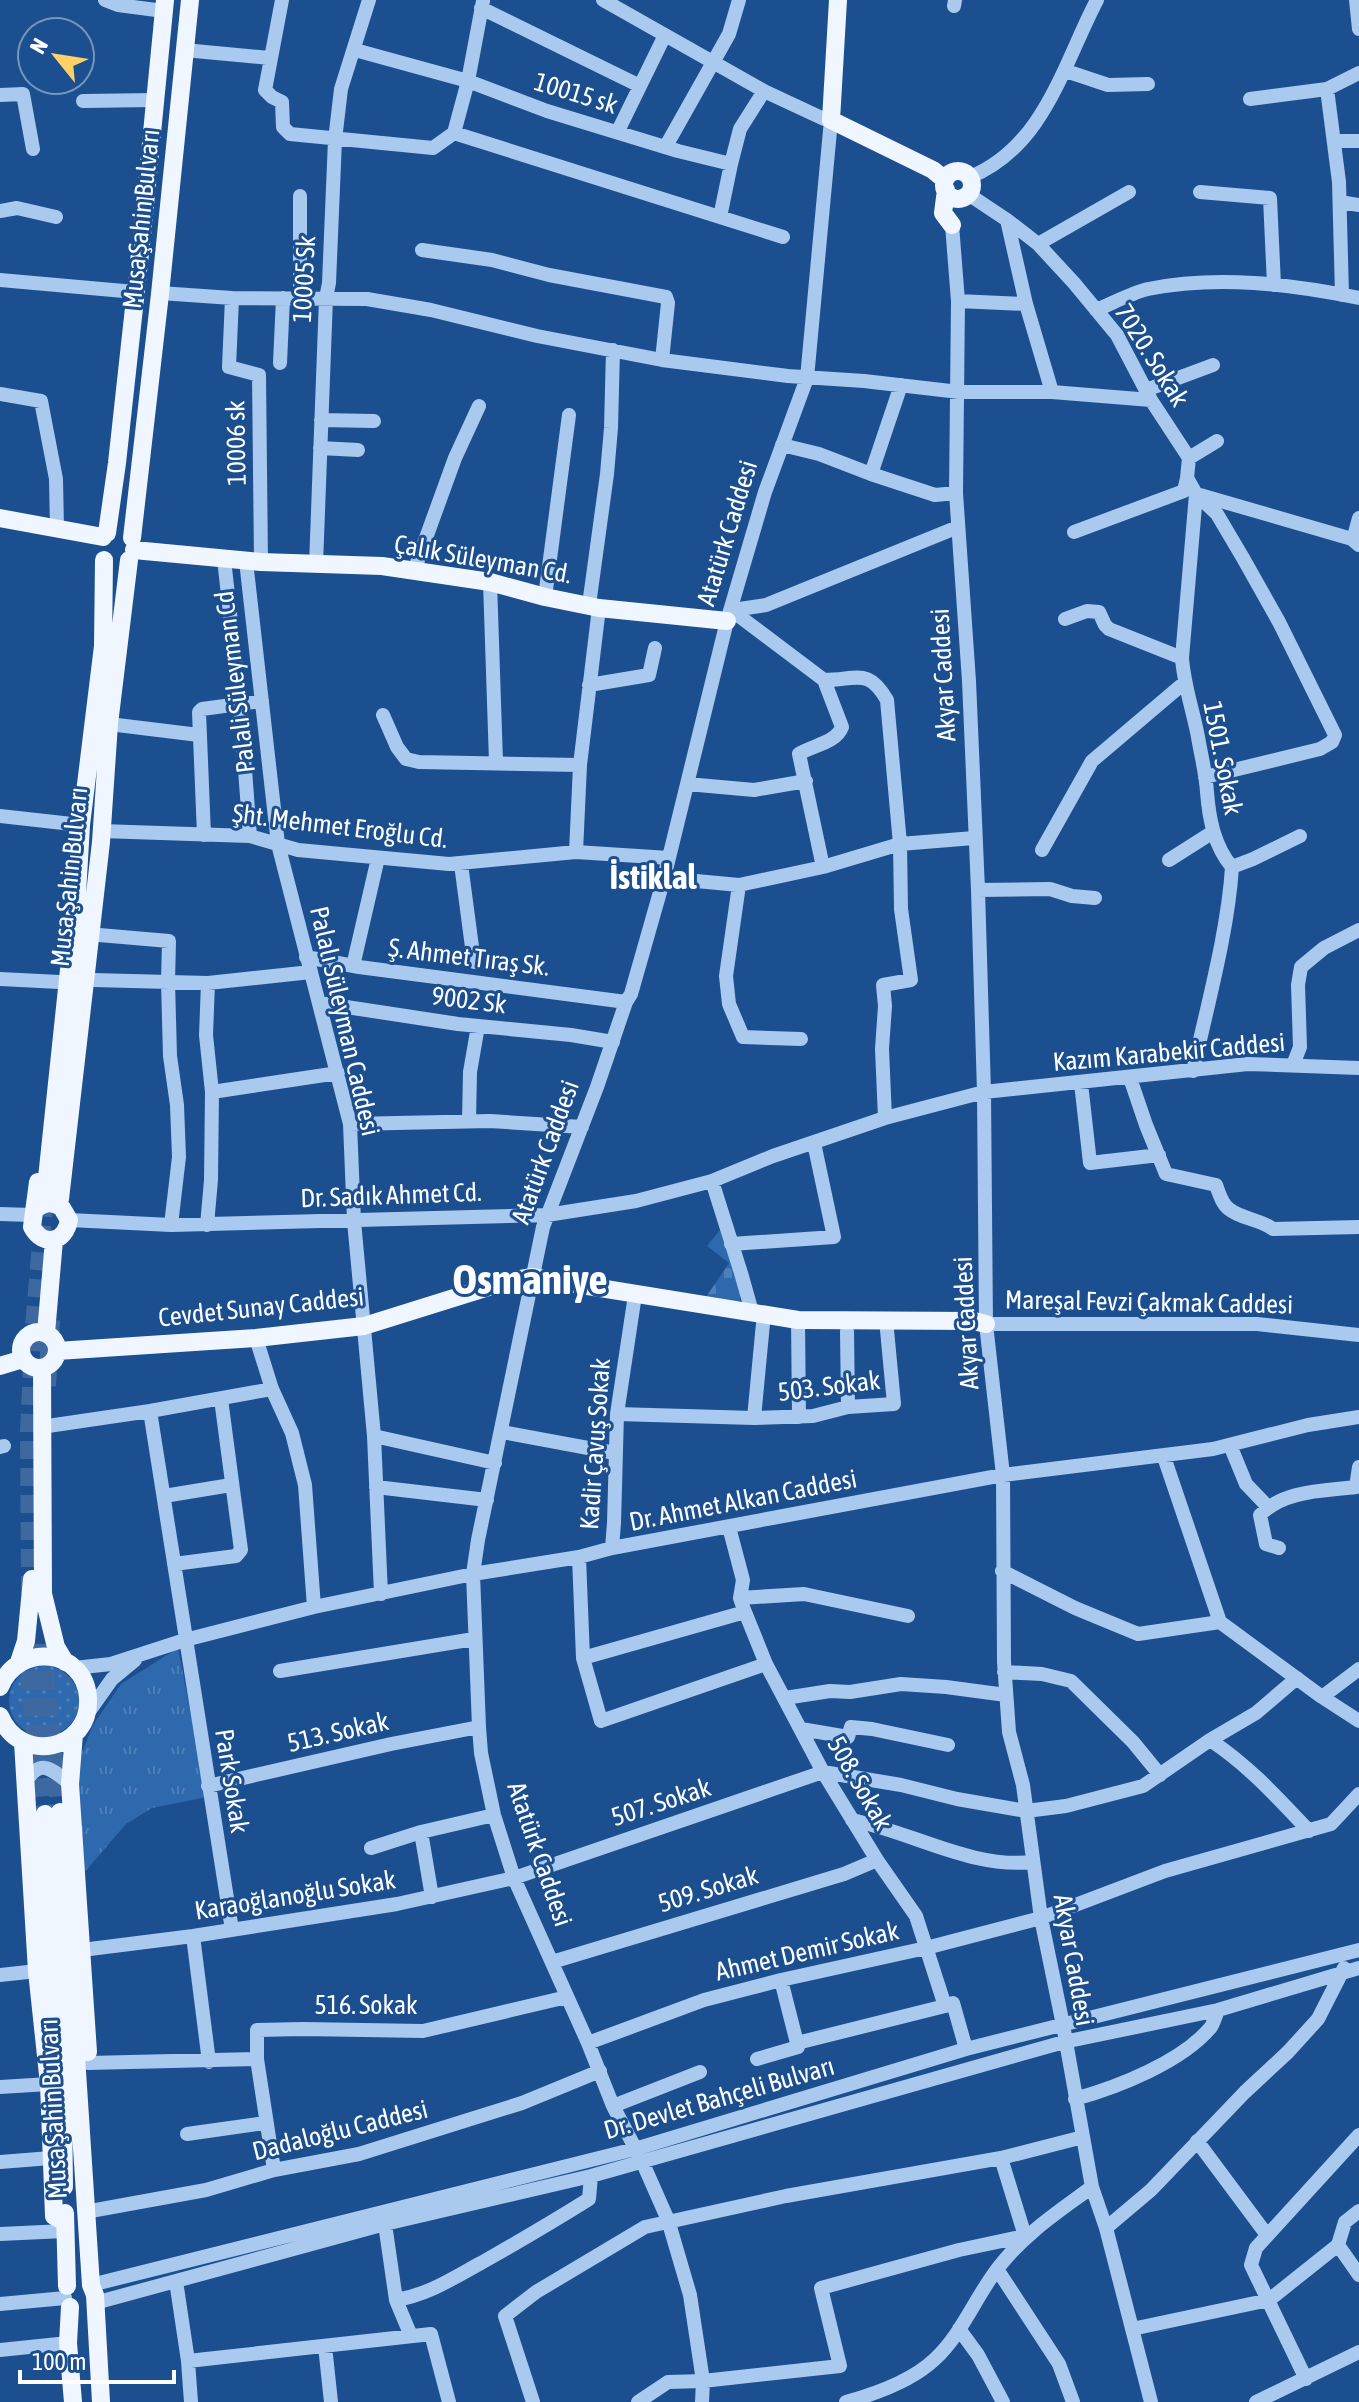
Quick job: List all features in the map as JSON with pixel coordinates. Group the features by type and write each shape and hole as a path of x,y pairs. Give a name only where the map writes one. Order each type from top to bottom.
{"main road":[{"name":"Musa Şahin Bulvarı","path":"43,1205 101,836 109,724 160,293 190,0"},
{"name":"Atatürk Caddesi","path":"831,120 838,0"},
{"name":"Musa Şahin Bulvarı","path":"43,1205 77,894 80,834 103,646 103,544 117,463 165,6"},
{"path":"831,120 955,183 952,225"},
{"path":"0,518 57,529 103,544 116,565 131,550 123,531 118,530 103,544"},
{"path":"0,525 103,544"},
{"name":"Çalık Süleyman Cd.","path":"131,550 253,562 382,566 490,582 594,606 730,613"},
{"path":"80,834 69,890 59,982 43,1205 31,1221 35,1232 50,1240 63,1235 69,1220 103,894 101,836"},
{"path":"43,1205 55,1204 65,1210 69,1220"},
{"path":"41,1333 50,1240"},
{"name":"Cevdet Sunay Caddesi","path":"57,1351 256,1338 364,1326 508,1281 532,1277 798,1320"},
{"path":"798,1320 974,1321 986,1324"},
{"path":"798,1320 810,1330 847,1331 975,1330 986,1324"},
{"path":"0,1366 31,1362 53,1362 57,1351 54,1339 41,1333 27,1337 22,1345 31,1362 41,1427 43,1594 56,1647 87,1689 88,1709 74,1734 48,1746 23,1742 2,1723"},
{"path":"0,1356 31,1362"},
{"path":"7,1674 28,1626 32,1594 31,1362"},
{"path":"7,1674 41,1656 51,1656 69,1665"},
{"path":"74,1734 70,1784 88,2063 91,2211"},
{"path":"23,1742 37,1971 49,2084 54,2216 65,2226"},
{"name":"Musa Şahin Bulvarı","path":"73,2402 68,2343 52,1813 91,2211 101,2402"},
{"path":"78,2280 94,2294 89,2308 79,2311 67,2297 78,2280"}],"street":[{"path":"105,0 118,5 165,6"},
{"path":"282,0 265,90 282,102 283,127 290,134 433,148 454,133 468,81 482,4 640,86"},
{"name":"10005 Sk","path":"316,565 335,140 341,89 369,0"},
{"path":"603,0 764,91 831,120"},
{"path":"666,146 729,34 739,0"},
{"path":"955,183 988,170 1023,141 1066,71 1077,38 1097,0"},
{"path":"1356,0 1359,29"},
{"path":"618,131 665,35"},
{"path":"184,50 270,58"},
{"name":"10015 sk","path":"355,50 468,81 547,111 731,164"},
{"path":"1066,71 1108,85 1148,84"},
{"path":"1250,99 1327,89 1359,73"},
{"path":"1327,89 1340,202 1342,295"},
{"path":"720,217 740,129 764,91"},
{"path":"0,95 23,94 33,149"},
{"path":"83,101 155,100"},
{"name":"Atatürk Caddesi","path":"702,2402 703,2381 690,2295 668,2220 613,2106 514,1878 494,1815 481,1753 473,1574 547,1215 631,994 664,878 730,613 765,492 807,378 831,120"},
{"path":"454,133 783,237"},
{"path":"1335,141 1359,141"},
{"name":"7020. Sokak","path":"955,183 1038,244 1096,310 1117,335 1149,395 1189,458"},
{"path":"1038,244 1129,192"},
{"path":"1200,192 1270,198 1274,285"},
{"path":"300,196 300,297"},
{"path":"1340,202 1359,205"},
{"path":"0,211 17,208 56,217"},
{"path":"1007,220 1026,304 1052,392"},
{"name":"Akyar Caddesi","path":"952,225 958,301 956,493 969,681 978,890 986,1324 1003,1475 1004,1672 1009,1732 1023,1785 1041,1918 1092,2187 1106,2228 1151,2402"},
{"path":"422,250 492,260 549,275 666,297 662,360"},
{"path":"0,283 135,292"},
{"path":"1096,310 1145,290 1194,283 1274,285 1359,298"},
{"path":"160,293 232,298 367,299 662,360 959,392 1149,395 1213,365"},
{"name":"10006 sk","path":"232,298 229,367 259,375 253,562"},
{"path":"280,363 283,298"},
{"path":"958,301 1026,304"},
{"path":"576,852 580,765 611,428 613,350"},
{"path":"871,474 901,385"},
{"path":"0,394 41,401 56,479 57,529"},
{"path":"414,571 455,458 479,406"},
{"path":"545,597 569,415"},
{"path":"321,420 374,421"},
{"path":"1074,532 1184,491 1189,458 1217,441"},
{"path":"782,445 819,454 935,495 956,493"},
{"path":"320,448 358,450"},
{"path":"1187,478 1196,494 1217,514 1243,558 1279,622 1335,735 1332,742 1320,749 1205,777"},
{"path":"1196,494 1357,542 1359,518"},
{"name":"1501. Sokak","path":"1196,494 1182,658 1184,683 1198,733 1213,832 1232,867"},
{"path":"730,613 766,605 958,527"},
{"path":"224,559 250,836"},
{"name":"Palali Süleyman Cd","path":"253,562 262,701 278,844"},
{"path":"490,582 496,762"},
{"path":"1065,619 1087,611 1099,612 1109,629 1182,658"},
{"path":"730,613 824,680 842,727 836,738 810,746 799,754 823,867"},
{"path":"589,685 649,675 655,648"},
{"path":"824,680 870,678 878,684 887,700 900,844 901,909 911,980 883,985 885,1118"},
{"path":"1042,850 1092,761 1184,683"},
{"path":"204,835 199,712 202,709 262,701"},
{"path":"383,715 397,747 406,759 419,762 580,765"},
{"path":"109,724 199,735"},
{"path":"687,784 754,790 806,781"},
{"path":"0,816 80,834"},
{"path":"1169,860 1213,832"},
{"name":"Şht. Mehmet Eroğlu Cd.","path":"101,836 250,836 298,850 461,864 576,852 669,858"},
{"path":"1193,1071 1218,957 1232,867 1300,836"},
{"path":"664,878 739,885 823,867 900,844 974,838"},
{"name":"Palalı Süleyman Caddesi","path":"278,844 350,1124 354,1221 374,1436 381,1594"},
{"path":"353,966 378,858"},
{"path":"461,864 474,962"},
{"path":"739,885 726,976 729,1004 743,1037 801,1039"},
{"path":"978,890 1050,889 1072,896 1095,898"},
{"path":"1293,1065 1300,1047 1298,985 1301,967 1324,948 1357,933"},
{"path":"99,935 169,941 170,1056 177,1105 179,1157 171,1225"},
{"name":"Ş. Ahmet Tıraş Sk.","path":"306,957 626,1002"},
{"path":"93,980 208,983 311,972"},
{"path":"0,979 59,982"},
{"path":"207,1225 212,1092 206,1035 208,983"},
{"name":"9002 Sk","path":"320,1003 613,1042"},
{"path":"469,1121 470,1072 478,1026"},
{"name":"Kazım Karabekir Caddesi","path":"814,1143 885,1118 984,1092 1248,1064 1359,1068"},
{"path":"212,1092 338,1073"},
{"path":"1130,1078 1166,1174 1216,1185 1230,1211 1265,1223 1273,1229 1359,1227"},
{"path":"1081,1083 1090,1163 1159,1155"},
{"path":"350,1124 469,1121 582,1127"},
{"path":"731,1244 834,1237 814,1143"},
{"name":"Dr. Sadık Ahmet Cd.","path":"69,1220 207,1225 547,1215 636,1201 712,1181 814,1143"},
{"path":"712,1181 731,1244 758,1313"},
{"path":"0,1214 43,1205"},
{"name":"Kadir Çavuş Sokak","path":"612,1548 617,1414 635,1295"},
{"name":"503. Sokak","path":"758,1313 754,1418 813,1416 848,1407 894,1404 887,1330"},
{"path":"798,1320 799,1417"},
{"name":"Mareşal Fevzi Çakmak Caddesi","path":"986,1324 1257,1324 1359,1335"},
{"path":"847,1331 848,1407"},
{"path":"256,1338 272,1389 292,1433 305,1485 314,1607"},
{"path":"41,1427 272,1389"},
{"path":"174,1564 239,1554 241,1546 221,1399"},
{"name":"Park Sokak","path":"150,1411 232,1930"},
{"path":"617,1414 754,1418"},
{"name":"Dr. Ahmet Alkan Caddesi","path":"69,1665 98,1667 185,1640 314,1607 473,1574 579,1557 612,1548 1003,1475 1164,1457 1230,1445 1308,1425 1359,1417"},
{"path":"502,1432 615,1453"},
{"path":"374,1436 495,1463"},
{"path":"1230,1445 1246,1484 1268,1507"},
{"path":"1164,1457 1220,1622 1359,1721"},
{"path":"1279,1548 1266,1544 1260,1515 1283,1498 1356,1487 1359,1467"},
{"path":"164,1496 231,1485"},
{"path":"376,1487 487,1500"},
{"name":"508. Sokak","path":"729,1527 743,1580 742,1605 766,1664 823,1772 916,1916 945,2006 953,2003 966,2049"},
{"path":"579,1557 583,1658 601,1721 766,1664"},
{"path":"1002,1571 1075,1608 1138,1634 1220,1622"},
{"path":"583,1658 742,1605 804,1594 908,1616"},
{"path":"28,1626 39,1627 50,1619"},
{"path":"280,1671 474,1639"},
{"path":"85,1718 112,1679 142,1655"},
{"path":"1322,1697 1359,1669"},
{"path":"1004,1672 1042,1674 1071,1681 1133,1742 1160,1775"},
{"path":"823,1772 1026,1811 1066,1806 1143,1786 1256,1713 1297,1678"},
{"path":"785,1698 901,1684 1006,1695"},
{"name":"513. Sokak","path":"208,1786 479,1727"},
{"path":"801,1729 848,1737 851,1727 872,1729 948,1745"},
{"path":"1210,1740 1257,1776 1309,1831"},
{"path":"25,1782 37,1769 45,1767 70,1784"},
{"name":"507. Sokak","path":"514,1878 823,1772"},
{"name":"Ahmet Demir Sokak","path":"588,2043 704,2000 1041,1918 1165,1871 1331,1824 1359,1794"},
{"path":"371,1848 421,1832 494,1815"},
{"path":"852,1820 878,1825 990,1861 1010,1864 1033,1862"},
{"path":"421,1832 432,1897"},
{"name":"509. Sokak","path":"552,1962 844,1874 877,1860"},
{"name":"Karaoğlanoğlu Sokak","path":"82,1950 193,1936 432,1897 514,1878"},
{"path":"193,1936 209,2062"},
{"path":"1106,2228 1151,2190 1318,2019 1355,1951"},
{"name":"Dr. Devlet Bahçeli Bulvarı","path":"94,2294 176,2281 385,2224 591,2176 638,2155 966,2049 1355,1951"},
{"name":"Dr. Devlet Bahçeli Bulvarı","path":"94,2294 174,2266 638,2155 1064,2042 1218,2010 1359,1968"},
{"path":"0,1975 37,1971"},
{"path":"781,1980 798,2045"},
{"name":"516. Sokak","path":"257,2059 257,2030 423,2031 567,1997"},
{"path":"757,2059 945,2006"},
{"path":"1075,2099 1145,2073 1179,2055 1212,2025 1218,2010"},
{"path":"88,2063 257,2059 274,2170"},
{"name":"Dadaloğlu Caddesi","path":"91,2211 206,2190 274,2170 359,2154 522,2103 600,2071"},
{"path":"613,2106 700,2072"},
{"path":"0,2087 49,2084"},
{"path":"187,2134 265,2123"},
{"path":"1306,2379 1251,2265 1256,2248 1359,2135"},
{"path":"533,2402 505,2316 536,2292 645,2227 786,2196 1001,2158 1083,2137"},
{"path":"1197,2141 1267,2235"},
{"path":"0,2162 51,2158"},
{"path":"1001,2158 1025,2236"},
{"path":"396,2300 440,2286 589,2199 591,2176"},
{"path":"846,2402 865,2399 934,2360 959,2329 997,2269 1025,2236 1092,2187"},
{"path":"1132,2329 1269,2300 1338,2245 1345,2222 1359,2211"},
{"path":"385,2224 396,2300 411,2336"},
{"path":"0,2234 65,2226"},
{"path":"638,2402 668,2382 840,2366 821,2288 959,2250 1025,2236"},
{"path":"1338,2245 1359,2275"},
{"path":"997,2269 1059,2364 1073,2402"},
{"path":"176,2281 191,2402"},
{"path":"0,2304 67,2297"},
{"path":"959,2329 978,2355 1003,2402"},
{"path":"188,2361 431,2334 449,2402"},
{"path":"0,2350 68,2343"},
{"path":"325,2346 331,2402"},
{"path":"1256,2402 1358,2354"}],"green space":[{"path":"723,1226 740,1282 740,1301 735,1307 704,1300 729,1263 707,1246"},
{"path":"178,1648 207,1797 152,1808 126,1824 82,1875 78,1820 79,1760 93,1725 121,1684"},
{"path":"51,1666 73,1681 79,1701 77,1715 69,1726 58,1734 37,1736 19,1726 11,1715 9,1694 19,1676 30,1668"}],"tunnel":[{"path":"30,1594 29,1432 45,1197"},
{"path":"47,1386 51,1320"},
{"path":"30,1644 30,1690 45,1814"},
{"path":"46,1644 46,1690 60,1812"}],"district":[{"name":"İstiklal","path":"653,876"},
{"name":"Osmaniye","path":"530,1279"}]}
